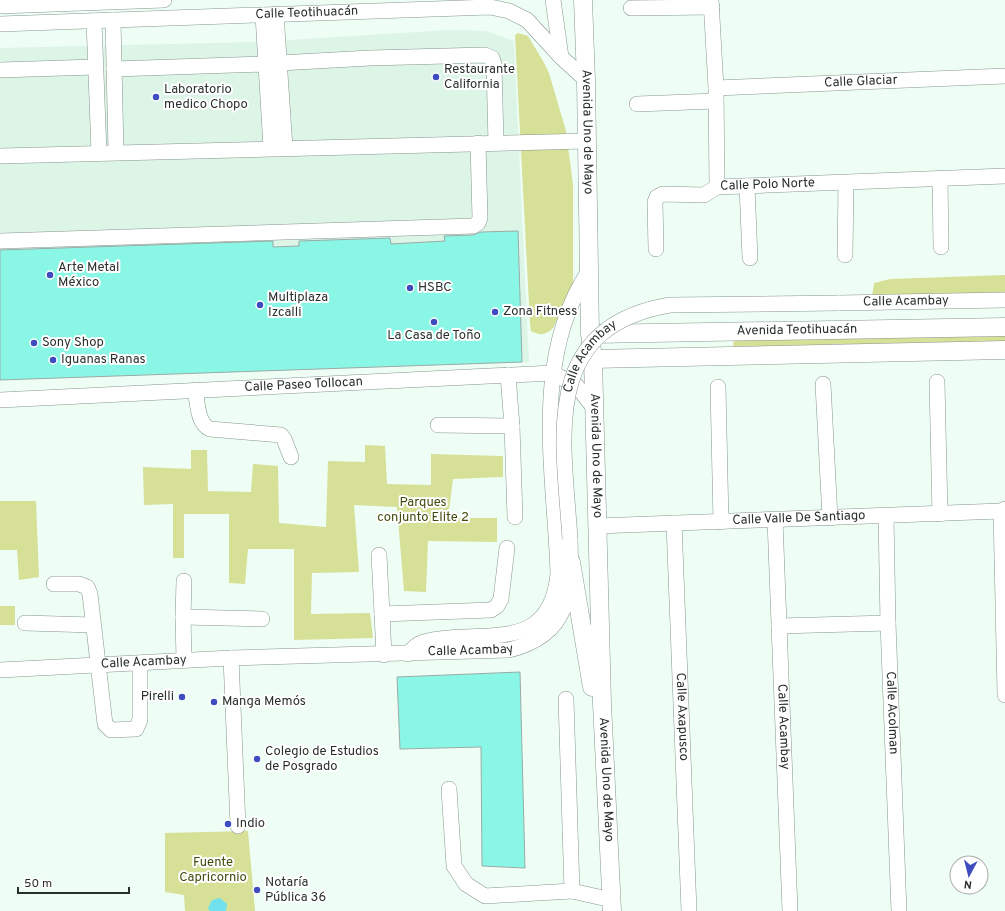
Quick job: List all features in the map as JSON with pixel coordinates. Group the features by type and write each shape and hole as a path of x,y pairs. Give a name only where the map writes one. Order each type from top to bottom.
{"main road":[{"name":"Avenida Uno de Mayo","path":"583,0 586,80 590,334 593,359 603,727 612,906"},
{"name":"Avenida Teotihuacán","path":"590,334 729,333 1005,327"},
{"path":"729,333 730,355"},
{"name":"Avenida Teotihuacán","path":"593,359 730,355 1001,351"},
{"path":"571,562 592,686 603,727"}],"street":[{"path":"150,0 150,19"},
{"path":"0,6 164,0"},
{"path":"553,0 561,57"},
{"path":"632,8 711,4"},
{"name":"Calle Polo Norte","path":"711,4 716,94 717,187 1005,176"},
{"name":"Calle Teotihuacán","path":"0,24 269,15 381,5 490,6 509,11 527,20 561,57 586,80"},
{"path":"269,15 278,148"},
{"path":"113,20 116,152"},
{"path":"94,21 99,153"},
{"path":"114,69 485,55 492,58 494,64 496,143"},
{"path":"0,70 95,68"},
{"name":"Calle Glaciar","path":"637,104 716,94 1005,76"},
{"path":"0,156 586,141"},
{"path":"0,241 473,226 478,223 480,218 478,144"},
{"path":"940,178 941,247"},
{"path":"845,255 846,183"},
{"path":"747,186 750,258"},
{"path":"656,249 657,197 663,194 704,194 717,187"},
{"name":"Calle Acambay","path":"408,654 418,644 432,640 496,636 518,632 539,620 550,604 557,584 558,574 550,422 552,373 568,310 577,289 589,271"},
{"name":"Calle Acambay","path":"0,670 231,658 384,655 509,650 520,647 540,638 554,626 564,606 570,585 571,562 564,432 565,405 571,378 577,366 584,354 605,332 617,324 643,312 670,305 1005,300"},
{"name":"Calle Paseo Tollocan","path":"0,400 552,373 576,385 594,408"},
{"path":"508,375 512,426 515,517"},
{"path":"937,382 940,514"},
{"path":"823,384 830,518"},
{"path":"718,386 721,522"},
{"path":"195,390 201,420 204,426 210,429 281,435 291,457"},
{"path":"438,425 512,426"},
{"path":"1003,510 1005,695"},
{"name":"Calle Valle De Santiago","path":"597,526 940,514 1003,510"},
{"name":"Calle Acolman","path":"886,516 888,623 899,911"},
{"name":"Calle Acambay","path":"775,520 790,911"},
{"name":"Calle Axapusco","path":"674,523 689,911"},
{"path":"382,614 491,610 497,606 501,599 507,548"},
{"path":"379,555 384,655"},
{"path":"184,581 184,660"},
{"path":"54,584 79,584 87,587 90,594 105,724 111,730 136,729 140,720 140,663"},
{"path":"183,617 262,619"},
{"path":"24,623 93,625"},
{"path":"779,626 888,623"},
{"path":"231,658 238,826"},
{"path":"566,699 572,891"},
{"path":"448,789 454,866 466,884 485,896 572,891 612,906"}],"shaded area":[{"path":"449,30 486,31 514,41 529,362 0,380 0,48 258,42"}],"green space":[{"path":"518,33 528,36 549,73 566,131 573,185 573,284 553,328 543,334 537,334 531,331 530,324 515,35"},
{"path":"1005,275 1005,294 872,297 874,283 890,279"},
{"path":"1005,329 1005,348 733,349 734,337"},
{"name":"Parques conjunto Elite 2","path":"365,445 385,446 387,484 431,485 431,454 503,456 503,477 453,479 448,518 497,518 497,542 428,541 426,592 404,591 397,507 354,505 359,572 312,573 311,614 370,613 373,638 294,640 294,549 248,549 245,584 229,583 229,514 184,514 184,558 173,558 173,504 144,505 143,467 191,469 191,450 207,450 208,491 251,492 253,464 278,466 279,523 326,527 328,461 365,462"},
{"path":"0,501 36,501 39,577 19,580 17,550 0,550"},
{"path":"0,606 15,606 15,625 0,625"},
{"name":"Fuente Capricornio","path":"248,831 255,911 185,911 184,895 165,892 165,833"}],"water":[{"path":"220,898 227,904 226,911 210,911 208,908 212,900"}],"building":[{"name":"Multiplaza Izcalli","path":"518,231 522,362 0,380 0,250 273,241 273,247 299,246 299,241 390,238 391,244 445,241 444,236 473,235 481,232"},
{"path":"520,672 525,868 482,866 481,747 400,749 397,677"}],"place":[{"name":"Restaurante California","path":"436,77"},
{"name":"Laboratorio medico Chopo","path":"156,97"},
{"name":"Arte Metal México","path":"50,275"},
{"name":"HSBC","path":"410,288"},
{"name":"Multiplaza Izcalli","path":"260,305"},
{"name":"Zona Fitness","path":"495,312"},
{"name":"La Casa de Toño","path":"434,322"},
{"name":"Sony Shop","path":"34,343"},
{"name":"Iguanas Ranas","path":"53,360"},
{"name":"Pirelli","path":"182,697"},
{"name":"Manga Memo´s","path":"214,702"},
{"name":"Colegio de Estudios de Posgrado","path":"257,759"},
{"name":"Indio","path":"228,824"},
{"name":"Notaría Pública 36","path":"257,890"}]}
